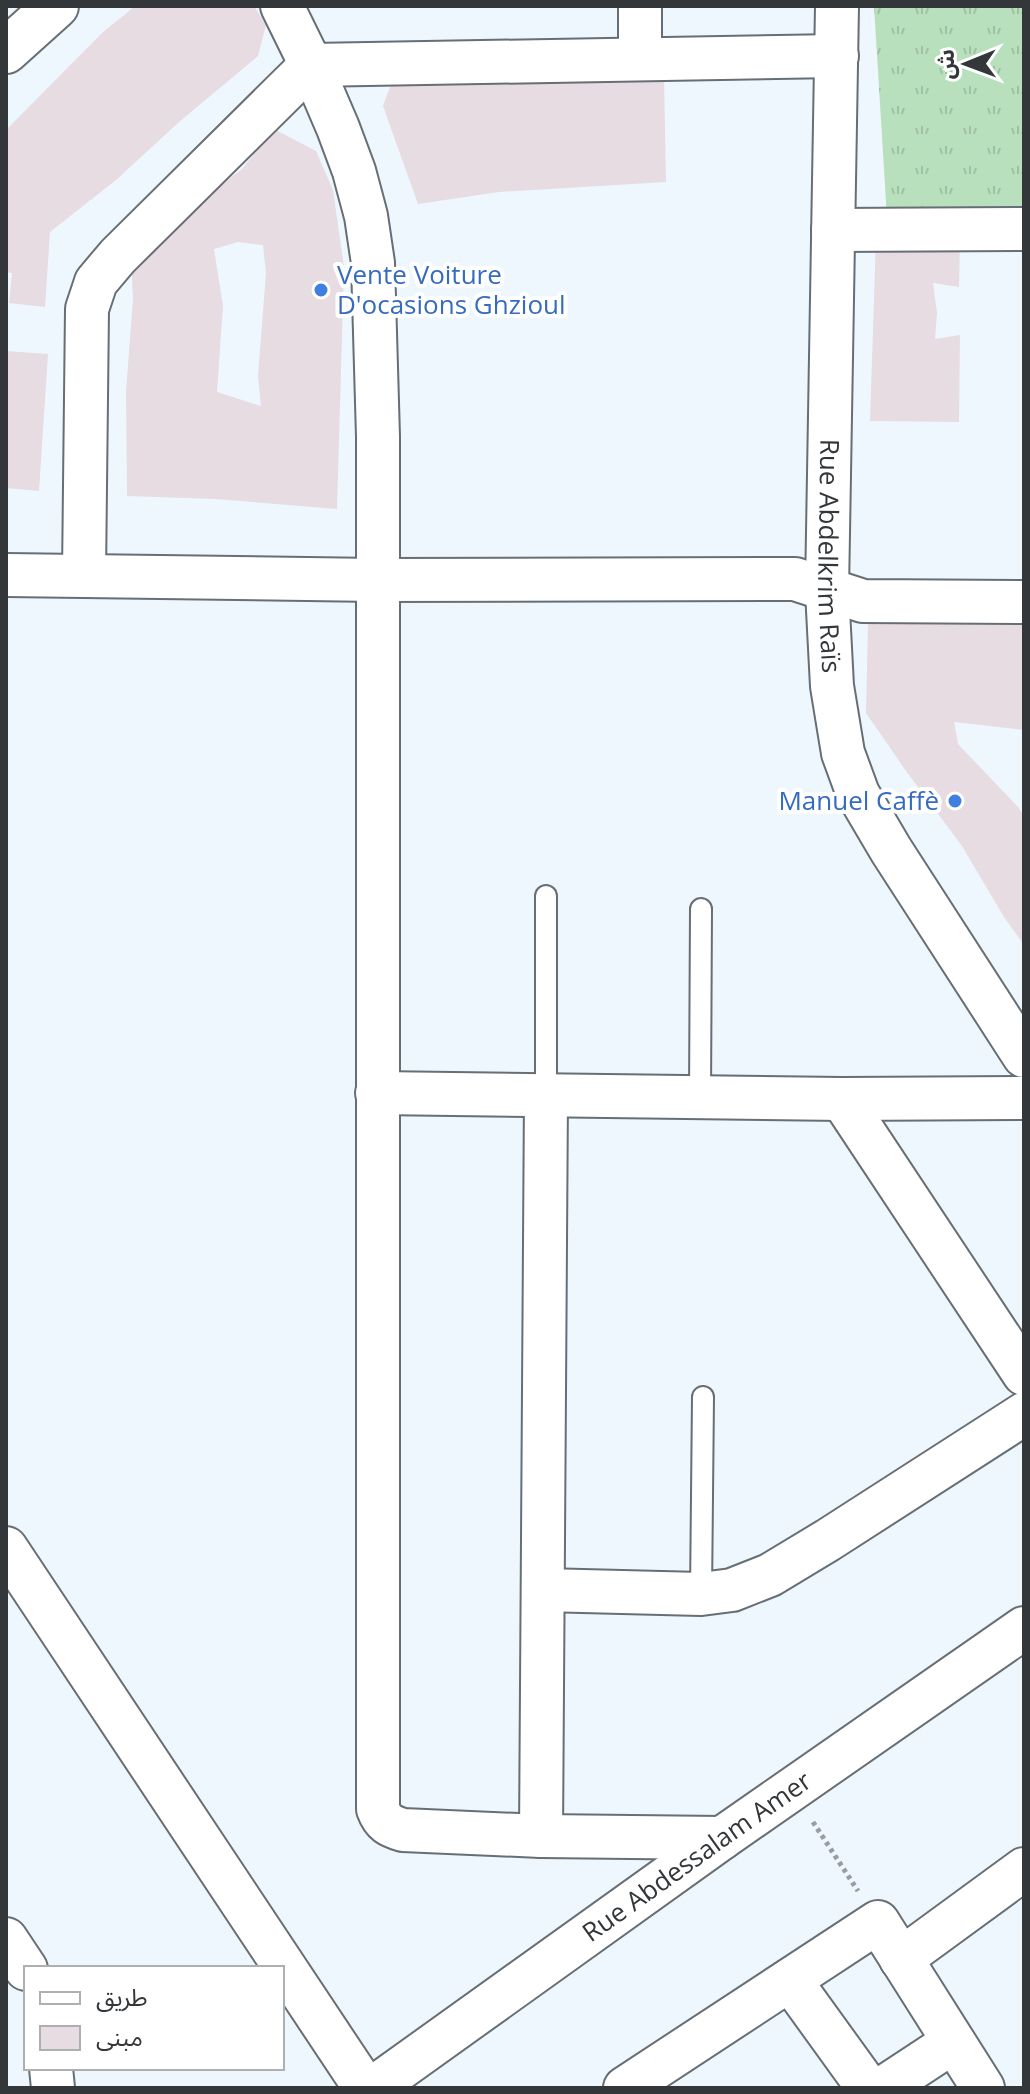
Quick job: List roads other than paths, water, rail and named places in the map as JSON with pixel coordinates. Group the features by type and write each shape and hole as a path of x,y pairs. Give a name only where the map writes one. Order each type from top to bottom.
{"street":[{"path":"6,51 56,6"},
{"path":"282,6 311,65 354,171 366,216 373,263 378,437 378,1809 381,1819 389,1826 403,1830 541,1836 722,1838"},
{"path":"640,6 640,58"},
{"name":"Rue Abdelkrim Raïs","path":"837,6 827,591 832,686 843,753 858,794 891,850 1024,1056"},
{"path":"84,575 87,309 96,282 118,256 311,65 837,56"},
{"path":"833,230 1024,229"},
{"path":"6,575 377,580 795,579 863,601 1024,602"},
{"path":"377,1093 842,1099 1024,1098"},
{"path":"541,1836 546,1095"},
{"path":"842,1099 1024,1374"},
{"path":"543,1590 701,1594 732,1590 770,1575 1024,1414"},
{"path":"6,1548 284,1966"},
{"name":"Rue Abdessalam Amer","path":"373,2088 722,1838 1024,1628"},
{"path":"901,1959 1024,1870"},
{"path":"625,2088 878,1922 983,2088"},
{"path":"6,1939 24,1966"},
{"path":"284,1966 365,2088"},
{"path":"790,1980 868,2088"},
{"path":"883,2088 953,2042"}],"lane":[{"path":"546,896 546,1095"},
{"path":"700,1097 701,909"},
{"path":"701,1594 703,1397"}],"place":[{"name":"Vente Voiture D'ocasions Ghzioul","path":"321,290"},
{"name":"Manuel Caffè","path":"955,801"}]}
